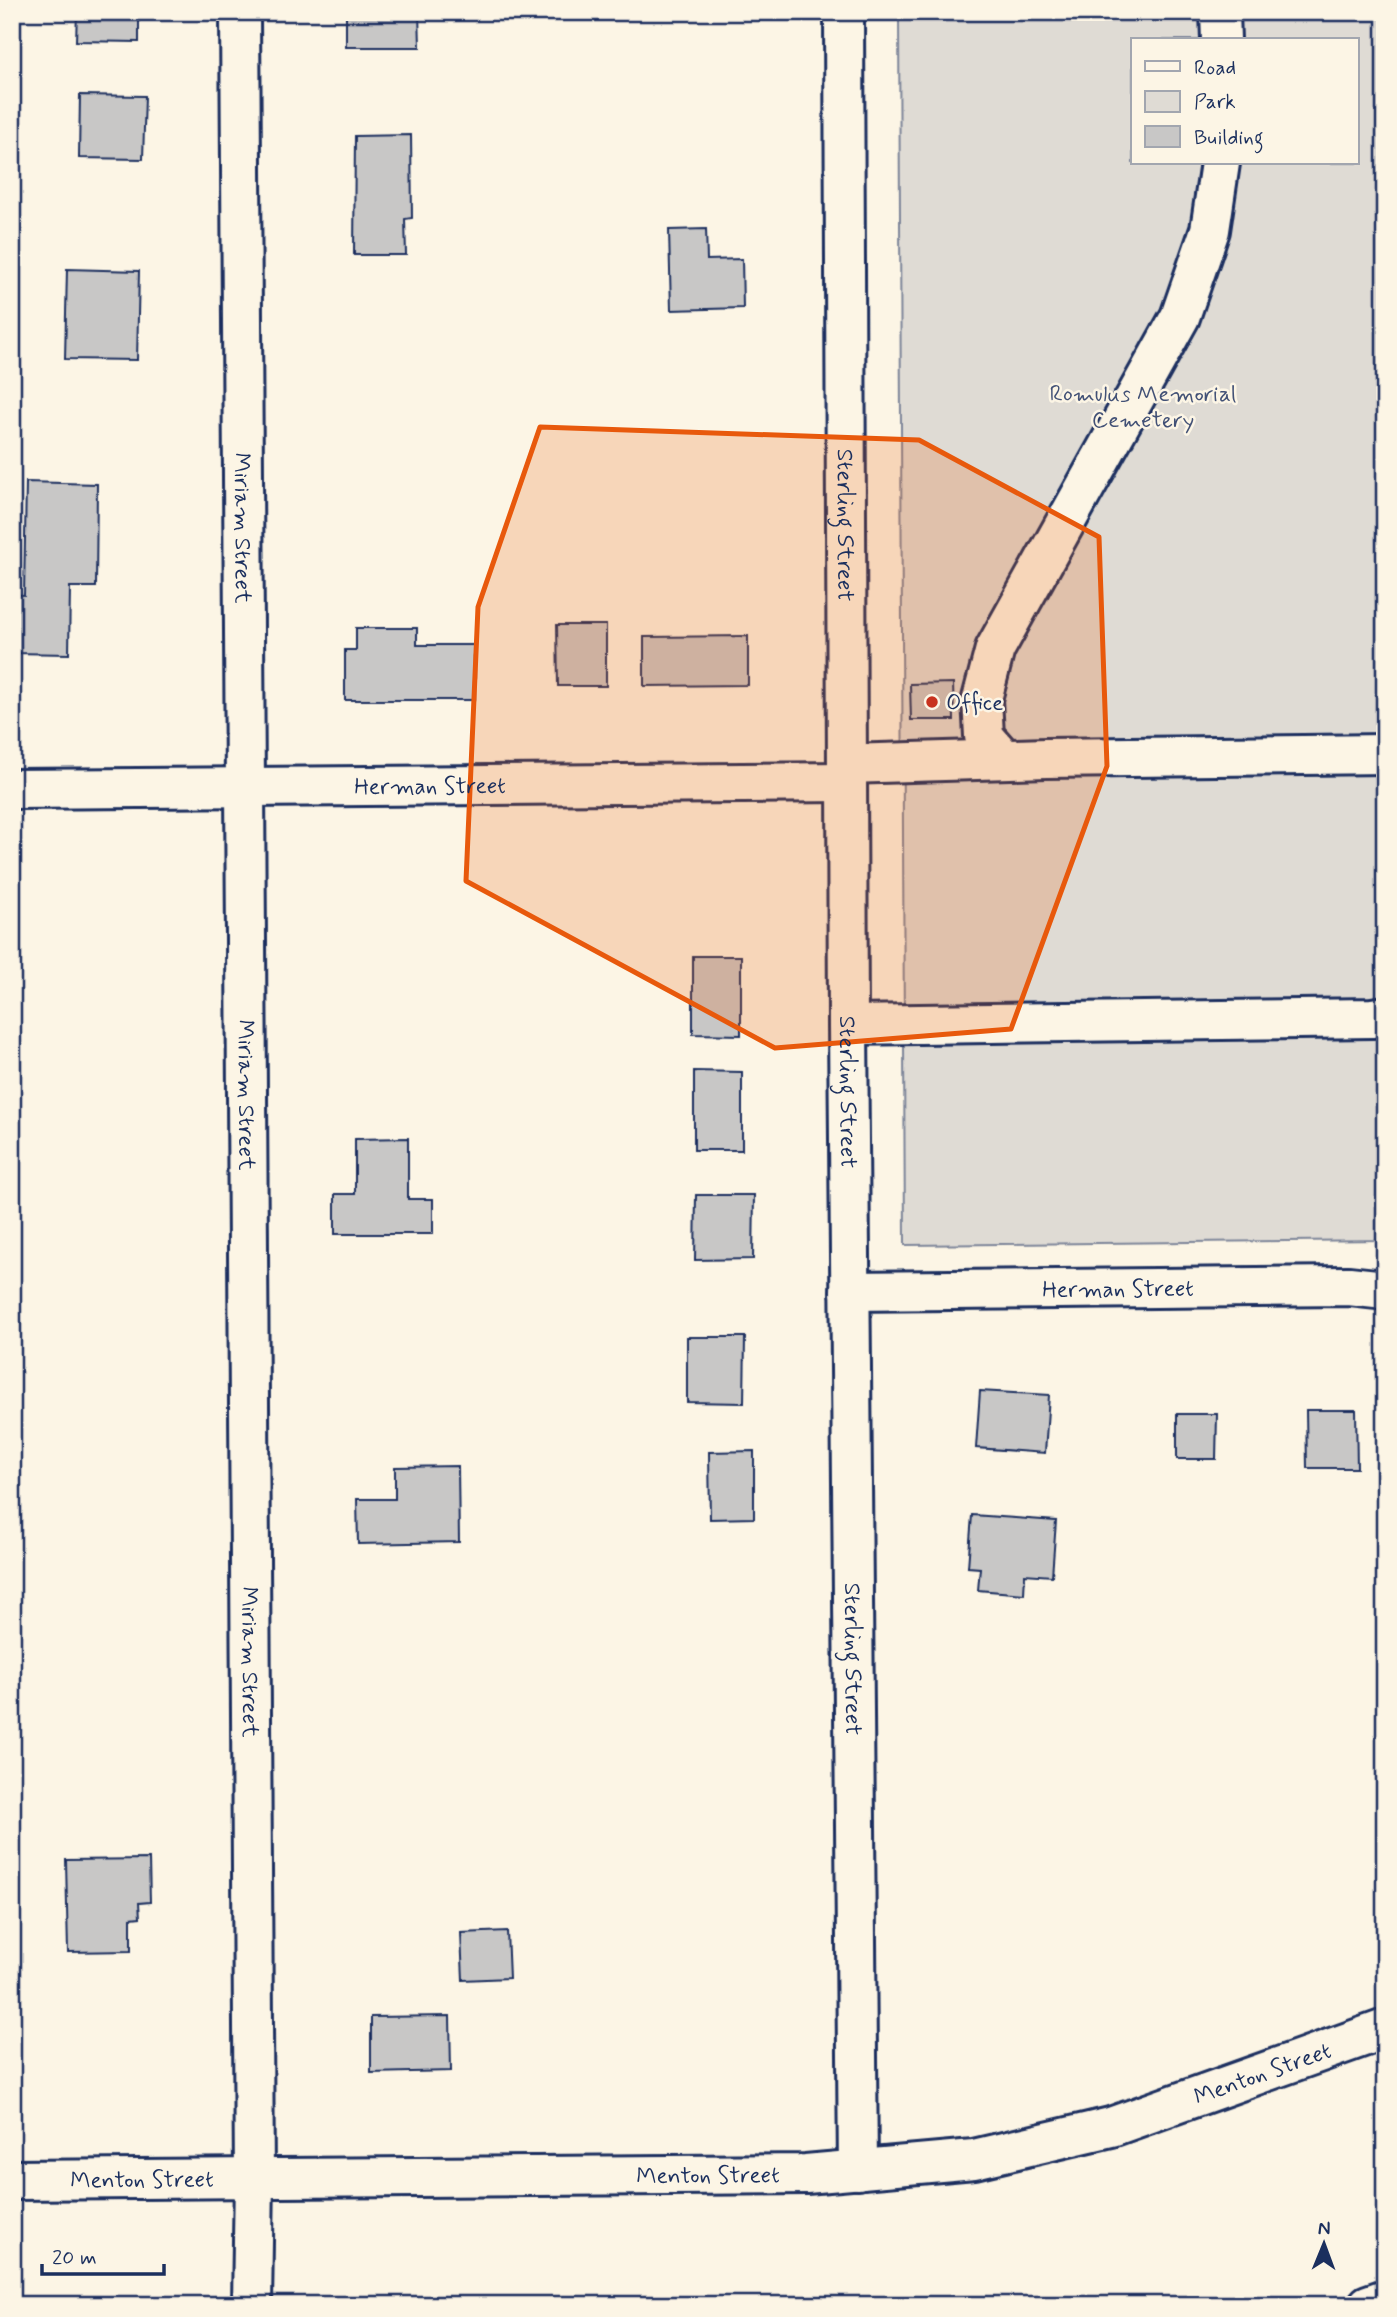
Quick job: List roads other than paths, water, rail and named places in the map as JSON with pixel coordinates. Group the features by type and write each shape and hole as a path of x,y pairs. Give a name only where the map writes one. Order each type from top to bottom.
{"main road":[{"name":"Miriam Street","path":"240,12 254,2178 252,2305"},
{"name":"Sterling Street","path":"844,12 848,1025 858,2170"},
{"path":"1220,12 1220,38"},
{"path":"1004,759 984,736 982,699 995,649 1180,317 1210,230 1220,164"},
{"name":"Herman Street","path":"12,789 246,787 847,773 1004,759 1385,754"},
{"path":"848,1025 1385,1016"},
{"name":"Herman Street","path":"850,1291 1335,1286 1385,1290"},
{"name":"Menton Street","path":"12,2180 806,2174 974,2159 1111,2127 1385,2029"},
{"path":"1368,2305 1385,2299"}],"place":[{"name":"Office","path":"932,702"}],"park label":[{"name":"Romulus Memorial Cemetery","path":"1143,406"}]}
